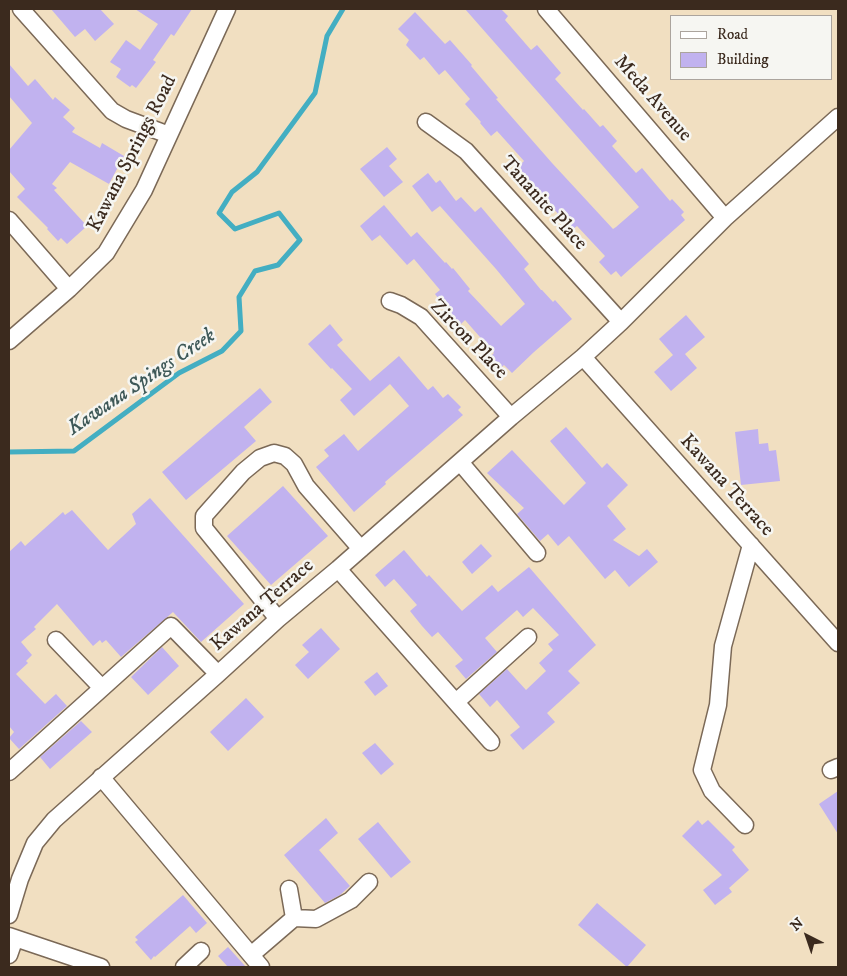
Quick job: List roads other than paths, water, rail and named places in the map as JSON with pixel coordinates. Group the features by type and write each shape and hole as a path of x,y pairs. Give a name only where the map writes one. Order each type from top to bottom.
{"street":[{"path":"21,9 112,111 126,119 169,135"},
{"name":"Kawana Springs Road","path":"9,341 106,253 144,190 227,9"},
{"name":"Meda Avenue","path":"546,9 725,218"},
{"name":"Kawana Terrace","path":"9,915 20,879 35,843 54,820 278,619 583,357 621,322 725,218 838,117"},
{"name":"Tananite Place","path":"426,122 466,151 621,322"},
{"path":"9,220 69,288"},
{"name":"Zircon Place","path":"390,301 422,317 511,417"},
{"name":"Kawana Terrace","path":"583,357 838,643"},
{"path":"278,619 204,528 204,516 243,472 260,458 274,453 285,456 294,464 306,486 361,549"},
{"path":"460,462 537,553"},
{"path":"745,825 712,790 702,770 718,705 723,646 751,545"},
{"path":"338,569 491,742"},
{"path":"9,772 171,626 218,674"},
{"path":"456,702 528,637"},
{"path":"56,640 102,688"},
{"path":"101,777 256,961 294,918"},
{"path":"294,918 316,919 351,900 369,882"},
{"path":"288,889 294,918"},
{"path":"9,956 12,937 101,967"},
{"path":"184,967 202,952"}],"waterway":[{"name":"Kawana Spings Creek","path":"9,452 74,451 179,373 222,351 241,331 239,297 255,271 278,265 300,240 279,213 235,229 219,213 232,192 257,172 315,93 327,36 343,9"}]}
